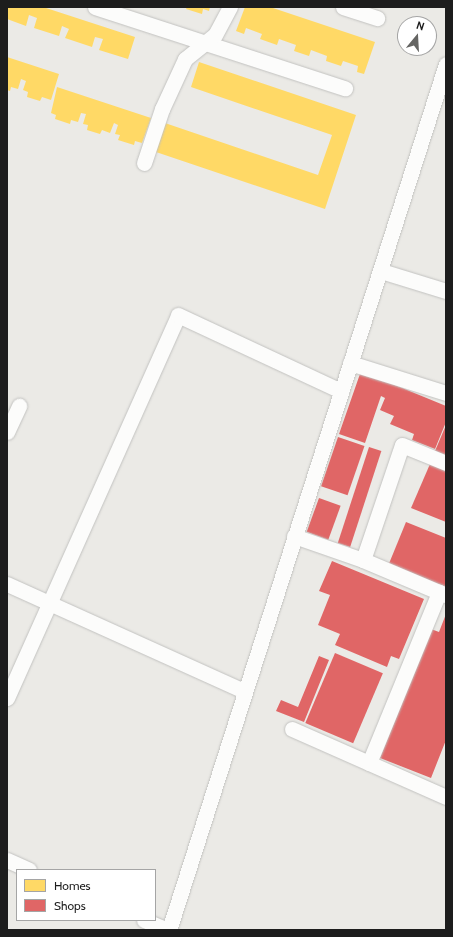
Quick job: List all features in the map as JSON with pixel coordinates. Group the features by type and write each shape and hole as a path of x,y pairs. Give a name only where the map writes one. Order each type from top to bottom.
{"street":[{"path":"95,7 345,88"},
{"path":"144,163 162,109 185,59 190,53 207,43 216,35 230,7"},
{"path":"343,7 377,18"},
{"path":"146,921 168,930 446,65"},
{"path":"381,271 446,291"},
{"path":"7,698 178,315 341,391"},
{"path":"350,363 446,393"},
{"path":"7,432 19,406"},
{"path":"363,560 402,445 446,464"},
{"path":"294,536 363,560 442,593 369,763"},
{"path":"7,584 244,692"},
{"path":"292,729 446,797"},
{"path":"7,860 27,869"}],"building: Homes":[{"path":"7,7 43,7 135,37 128,59 99,50 103,39 95,37 92,47 65,38 69,29 62,26 59,36 34,28 37,18 29,15 26,26 7,19"},
{"path":"187,7 210,7 209,11 203,9 202,14 186,9"},
{"path":"245,7 270,7 375,42 364,74 357,72 358,66 343,61 341,66 326,61 327,56 311,50 309,56 294,51 296,45 279,39 277,45 260,39 262,34 246,28 244,34 236,31"},
{"path":"7,57 59,74 51,100 42,97 40,101 27,97 28,92 23,90 26,81 21,79 18,89 11,87 10,91 7,90"},
{"path":"199,62 356,115 325,209 153,151 162,122 318,175 332,135 191,87"},
{"path":"57,87 151,118 142,143 135,141 134,145 118,140 120,135 115,134 118,125 114,123 110,133 102,130 100,134 87,130 88,125 83,124 86,114 81,113 78,122 71,120 70,124 55,119 56,115 51,113"}],"building: Shops":[{"path":"361,371 446,406 446,422 435,449 412,440 414,434 390,424 394,416 380,410 385,398 381,396 365,443 339,434"},
{"path":"446,425 446,456 435,451"},
{"path":"338,437 364,446 348,495 321,486"},
{"path":"369,447 381,451 350,547 338,543"},
{"path":"430,464 446,471 446,522 411,508"},
{"path":"319,498 341,506 328,540 307,532"},
{"path":"406,522 446,538 446,590 388,566"},
{"path":"332,561 424,599 399,659 391,656 387,667 335,645 340,634 318,625 330,595 319,591"},
{"path":"446,614 446,740 431,778 380,758 431,629 439,632"},
{"path":"335,653 383,673 353,743 305,723"},
{"path":"319,656 329,660 304,722 276,711 281,700 298,707"}]}
